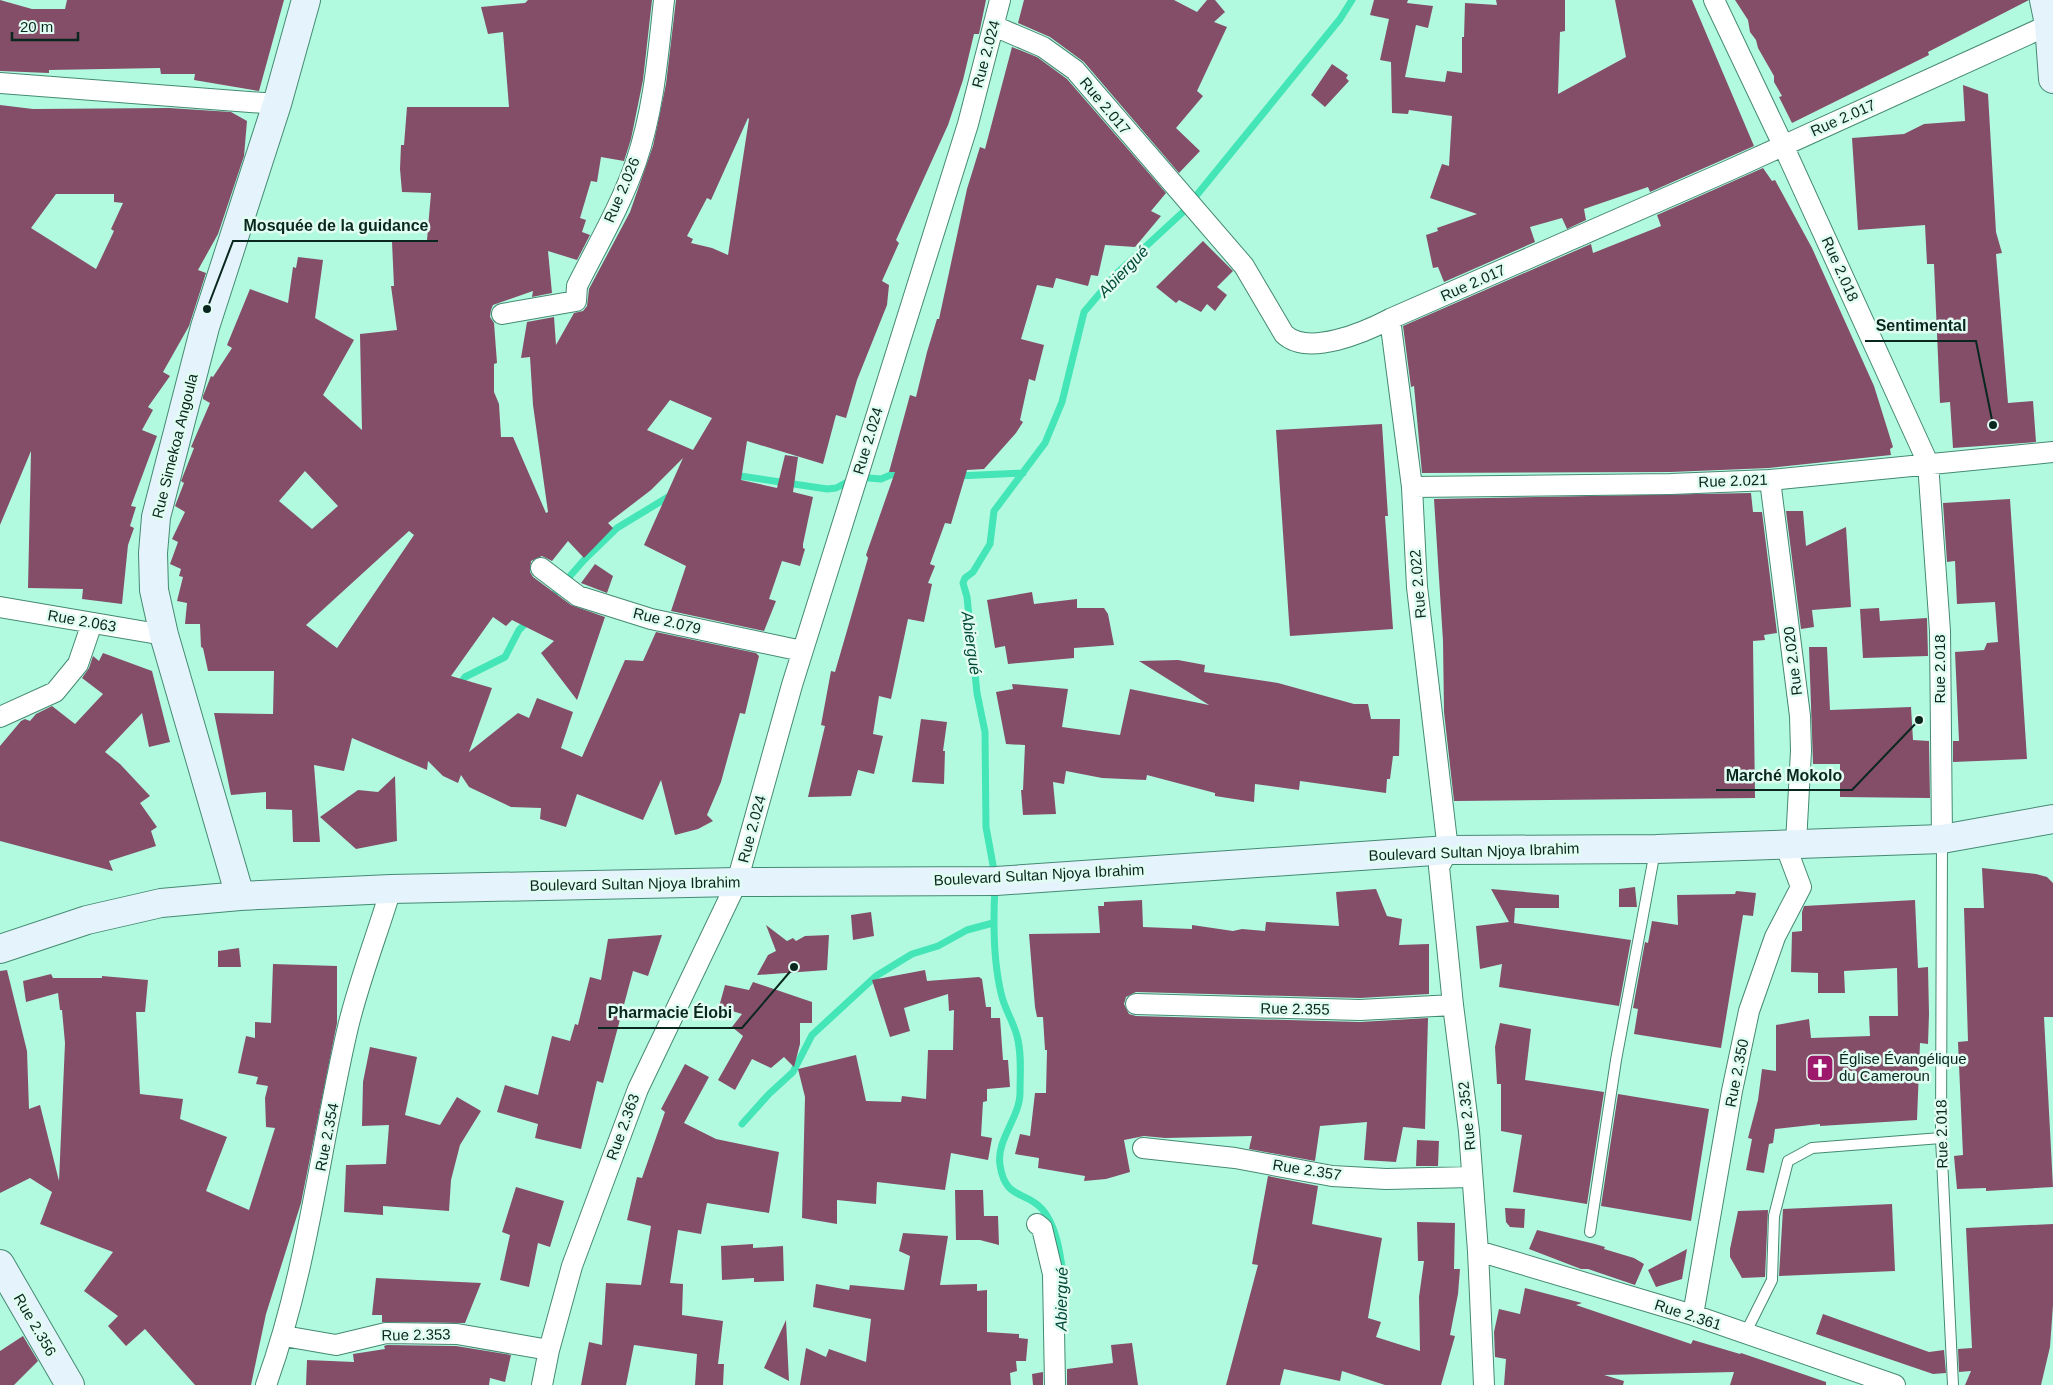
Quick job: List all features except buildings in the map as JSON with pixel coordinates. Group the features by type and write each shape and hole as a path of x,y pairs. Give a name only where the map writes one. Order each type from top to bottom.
{"street":[{"name":"Rue Simekoa Angoula","path":"240,896 164,635 154,590 152,553 156,517 205,328 277,104 306,0"},
{"name":"Rue 2.026","path":"502,314 576,300 577,286 626,188 636,161 655,79 664,0"},
{"name":"Rue 2.024","path":"737,882 802,652 965,133 1000,0"},
{"name":"Rue 2.018","path":"1714,0 1784,145 1928,463 1940,631 1942,839"},
{"path":"2049,16 2053,79"},
{"name":"Rue 2.017","path":"994,26 1043,47 1075,70 1183,196 1198,210 1244,266 1284,334 1291,340 1315,343 1346,338 1366,332 1390,319 1784,145 2049,16"},
{"path":"0,83 277,104"},
{"name":"Rue 2.022","path":"1390,319 1412,487 1417,587 1448,850"},
{"name":"Rue 2.021","path":"1412,487 1671,484 1770,480 2053,452"},
{"name":"Rue 2.020","path":"1770,480 1800,716 1801,751 1796,843"},
{"name":"Rue 2.079","path":"541,568 578,596 651,619 802,652"},
{"name":"Rue 2.063","path":"0,607 164,635"},
{"path":"0,717 54,692 78,664 92,623"},
{"name":"Boulevard Sultan Njoya Ibrahim","path":"0,948 87,920 162,903 240,896 391,890 737,882 996,880 1448,850 1656,849 1942,839 2053,819"},
{"name":"Rue 2.350","path":"1693,1315 1732,1091 1749,1011 1775,936 1801,887 1789,855 1796,843"},
{"name":"Rue 2.352","path":"1448,850 1439,867 1453,1005 1463,1078 1472,1177 1478,1251 1484,1385"},
{"name":"Rue 2.363","path":"542,1385 549,1350 572,1266 638,1089 737,882"},
{"name":"Rue 2.354","path":"266,1385 284,1336 318,1180 348,1026 391,890"},
{"name":"Rue 2.355","path":"1136,1004 1360,1010 1453,1005"},
{"name":"Rue 2.357","path":"1143,1148 1235,1158 1332,1176 1386,1179 1472,1177"},
{"path":"1038,1224 1042,1228 1053,1274 1055,1385"},
{"name":"Rue 2.361","path":"1478,1251 1693,1315 1895,1385"},
{"name":"Rue 2.356","path":"0,1264 70,1385"},
{"name":"Rue 2.353","path":"284,1336 336,1345 386,1333 457,1334 549,1350"}],"lane":[{"name":"Rue 2.018","path":"1942,839 1941,1138 1953,1385"},
{"path":"1590,1232 1616,1060 1656,849"},
{"path":"1745,1334 1772,1280 1774,1216 1788,1161 1812,1148 1941,1138"}],"waterway":[{"name":"Abiergué","path":"995,876 986,827 985,732 977,693 967,597 963,583 965,578 973,572 990,544 994,511 1045,443 1062,402 1084,312 1117,273 1183,212 1340,19 1352,0"},
{"path":"957,476 1023,473"},
{"path":"734,475 827,489 836,488 857,477 881,479 893,474 901,475"},
{"path":"549,600 584,560 617,528 673,494"},
{"path":"458,687 465,677 505,657 519,630 529,620"},
{"name":"Abiergué","path":"995,887 996,967 1002,999 1017,1036 1020,1050 1019,1102 1001,1147 1000,1165 1006,1184 1011,1190 1036,1203 1048,1218 1053,1229 1062,1268 1063,1304"},
{"path":"742,1124 769,1094 793,1072 812,1035 876,976 912,954 938,946 967,930 993,923"}],"place":[{"name":"Mosquée de la guidance","path":"207,309"},
{"name":"Sentimental","path":"1993,425"},
{"name":"Marché Mokolo","path":"1919,720"},
{"name":"Pharmacie Élobi","path":"794,967"},
{"name":"Église Évangélique du Cameroun","path":"1820,1068"}]}
